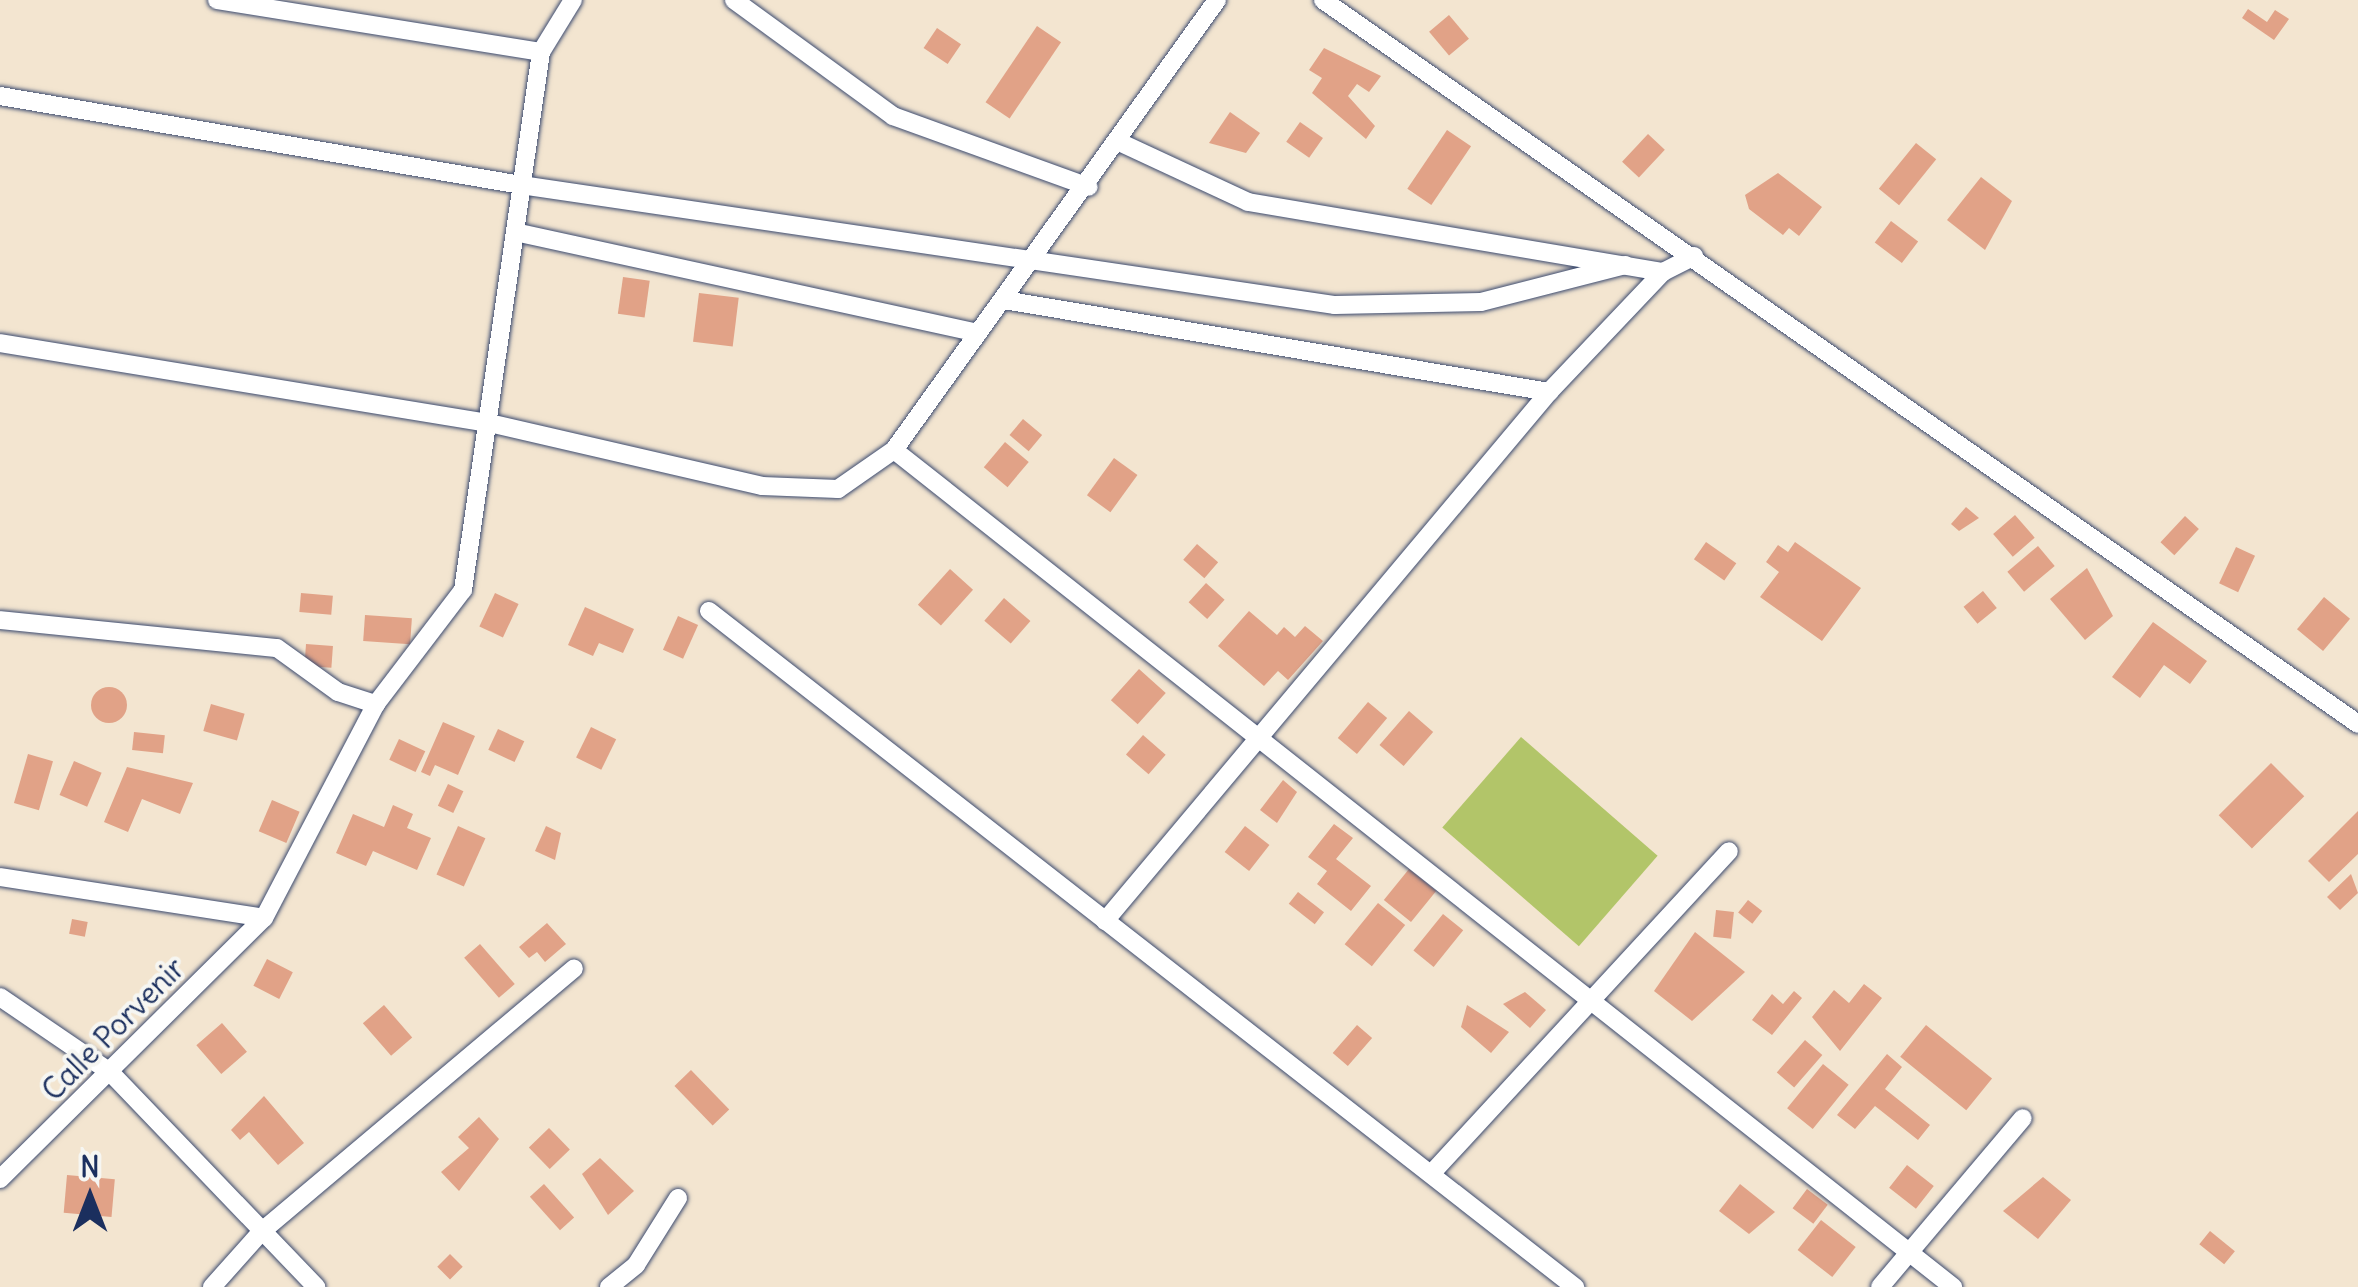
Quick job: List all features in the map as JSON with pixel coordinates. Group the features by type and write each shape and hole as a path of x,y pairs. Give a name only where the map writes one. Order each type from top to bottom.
{"street":[{"path":"217,0 541,52 573,0"},
{"path":"734,0 893,116 1089,186"},
{"path":"0,343 485,422 762,486 838,489 894,450 1089,186 1217,0"},
{"path":"1323,0 2358,724"},
{"name":"Calle Porvenir","path":"0,1178 264,918 376,704 463,590 541,52"},
{"path":"0,96 522,186 1035,258 1225,292 1429,307 1625,265"},
{"path":"1120,142 1248,202 1663,272"},
{"path":"515,232 978,334"},
{"path":"1106,920 1549,392 1663,272 1694,256"},
{"path":"1004,300 1549,392"},
{"path":"894,450 1953,1287"},
{"path":"709,611 1575,1287"},
{"path":"0,620 276,648 338,692 376,704"},
{"path":"1431,1174 1729,852"},
{"path":"0,877 264,918"},
{"path":"212,1287 261,1232 574,968"},
{"path":"0,997 110,1072 316,1287"},
{"path":"1880,1287 2023,1118"},
{"path":"609,1287 636,1265 678,1198"}],"green space":[{"path":"1521,737 1658,856 1579,946 1442,828"}],"building":[{"path":"2248,9 2267,22 2275,10 2289,19 2274,40 2242,18"},
{"path":"1449,15 1469,39 1449,55 1429,32"},
{"path":"1037,26 1061,42 1010,118 986,102"},
{"path":"937,28 961,44 948,64 924,48"},
{"path":"1324,48 1381,76 1369,92 1357,84 1348,96 1375,126 1366,139 1312,93 1322,78 1309,70"},
{"path":"1230,112 1260,133 1246,153 1209,143"},
{"path":"1300,122 1323,138 1309,158 1286,142"},
{"path":"1447,130 1471,146 1431,205 1407,189"},
{"path":"1648,134 1665,150 1639,177 1622,162"},
{"path":"1916,143 1936,159 1899,205 1879,189"},
{"path":"1778,173 1822,207 1799,236 1789,228 1783,235 1749,209 1745,195"},
{"path":"1981,177 2012,201 1985,250 1947,220"},
{"path":"1891,221 1918,241 1902,263 1875,243"},
{"path":"623,277 650,281 645,317 618,314"},
{"path":"699,293 739,298 733,347 693,342"},
{"path":"1023,419 1042,435 1029,451 1010,435"},
{"path":"1005,442 1029,462 1008,487 984,467"},
{"path":"1114,458 1137,475 1110,512 1087,495"},
{"path":"1966,507 1979,518 1959,531 1951,524"},
{"path":"2015,515 2035,538 2013,557 1993,534"},
{"path":"2185,516 2199,529 2174,555 2160,542"},
{"path":"1706,542 1736,563 1724,580 1694,559"},
{"path":"1795,542 1861,588 1822,641 1760,597 1779,572 1766,562 1778,545 1788,552"},
{"path":"1197,544 1218,562 1204,578 1183,560"},
{"path":"2038,546 2055,566 2024,592 2007,572"},
{"path":"2236,547 2255,556 2238,592 2219,583"},
{"path":"2087,568 2113,616 2085,640 2050,599"},
{"path":"950,569 973,590 941,625 918,605"},
{"path":"1206,583 1225,600 1207,619 1189,602"},
{"path":"1983,591 1997,608 1977,624 1964,607"},
{"path":"301,593 333,596 331,615 299,612"},
{"path":"495,593 519,604 503,638 479,627"},
{"path":"2324,597 2350,619 2323,651 2297,629"},
{"path":"1004,598 1030,621 1011,644 984,621"},
{"path":"585,607 634,629 623,653 599,643 593,656 568,645"},
{"path":"1249,611 1277,635 1284,627 1295,637 1305,626 1323,641 1288,680 1278,671 1264,686 1218,646"},
{"path":"365,615 412,618 410,644 363,641"},
{"path":"678,616 698,625 683,659 663,650"},
{"path":"2153,622 2207,661 2190,684 2164,665 2140,698 2112,677"},
{"path":"306,644 333,646 331,668 304,666"},
{"path":"1139,669 1166,693 1138,724 1111,700"},
{"path":"109,687 121,693 127,705 121,717 109,723 97,717 91,705 97,693"},
{"path":"1368,702 1387,718 1357,754 1338,738"},
{"path":"211,704 245,714 237,741 203,731"},
{"path":"1409,711 1433,732 1404,766 1379,745"},
{"path":"443,722 475,736 458,775 435,765 430,776 421,772"},
{"path":"591,727 616,739 601,770 576,758"},
{"path":"498,729 524,741 515,762 488,750"},
{"path":"134,732 165,735 163,753 132,750"},
{"path":"1143,735 1166,755 1149,774 1126,755"},
{"path":"399,739 425,751 416,772 389,760"},
{"path":"28,754 53,761 39,810 14,803"},
{"path":"74,761 102,773 87,807 60,795"},
{"path":"2271,763 2304,796 2252,849 2219,815"},
{"path":"127,767 193,783 180,814 142,799 128,832 104,822"},
{"path":"1283,780 1297,792 1277,823 1260,810"},
{"path":"448,784 463,791 453,813 438,806"},
{"path":"272,800 300,812 286,843 259,831"},
{"path":"393,805 413,814 407,828 431,838 417,870 373,851 366,866 336,853 353,814 384,827"},
{"path":"2358,811 2358,854 2329,882 2308,861"},
{"path":"1334,824 1353,838 1336,859 1371,886 1351,911 1317,884 1327,871 1308,857"},
{"path":"458,826 485,838 464,887 436,874"},
{"path":"546,826 561,833 555,860 535,851"},
{"path":"1245,826 1269,845 1249,871 1225,852"},
{"path":"1409,869 1436,891 1411,922 1384,900"},
{"path":"2351,874 2358,893 2340,910 2327,897"},
{"path":"1298,892 1324,912 1315,924 1289,904"},
{"path":"1748,900 1762,911 1752,924 1738,913"},
{"path":"1378,903 1405,925 1372,966 1345,944"},
{"path":"1716,910 1734,912 1731,939 1713,937"},
{"path":"1443,914 1463,930 1434,967 1413,951"},
{"path":"72,919 88,922 85,937 69,934"},
{"path":"547,923 566,944 545,962 537,952 529,958 519,947"},
{"path":"1695,932 1745,972 1692,1021 1654,991"},
{"path":"480,944 515,984 499,998 464,958"},
{"path":"267,959 293,972 279,999 253,986"},
{"path":"1864,984 1882,998 1840,1051 1812,1017 1834,990 1849,1003"},
{"path":"1794,991 1802,998 1772,1035 1752,1020 1772,994 1783,1004"},
{"path":"1525,992 1546,1010 1530,1028 1503,1004"},
{"path":"384,1005 412,1037 391,1056 363,1023"},
{"path":"1467,1005 1509,1032 1491,1053 1461,1027"},
{"path":"222,1023 247,1052 221,1074 196,1045"},
{"path":"1357,1025 1372,1038 1348,1066 1333,1053"},
{"path":"1926,1025 1992,1078 1966,1110 1900,1057"},
{"path":"1805,1040 1822,1055 1794,1088 1777,1072"},
{"path":"1887,1054 1902,1067 1885,1089 1930,1125 1918,1140 1875,1106 1855,1129 1837,1115"},
{"path":"1823,1064 1849,1085 1813,1129 1787,1108"},
{"path":"691,1070 729,1110 713,1126 674,1086"},
{"path":"264,1096 304,1143 278,1165 249,1132 240,1140 231,1130"},
{"path":"479,1117 499,1139 459,1191 441,1172 469,1148 458,1137"},
{"path":"549,1128 570,1150 550,1169 529,1147"},
{"path":"600,1158 634,1191 608,1215 582,1174"},
{"path":"1907,1165 1934,1186 1916,1209 1889,1188"},
{"path":"67,1175 115,1179 112,1217 64,1213"},
{"path":"2043,1177 2071,1200 2038,1239 2003,1211"},
{"path":"544,1184 574,1217 560,1230 530,1197"},
{"path":"1740,1184 1775,1212 1749,1234 1719,1211"},
{"path":"1807,1189 1828,1205 1813,1224 1793,1208"},
{"path":"1821,1220 1856,1247 1832,1277 1798,1250"},
{"path":"2210,1231 2235,1251 2224,1264 2199,1244"},
{"path":"450,1254 463,1267 450,1279 437,1267"}]}
